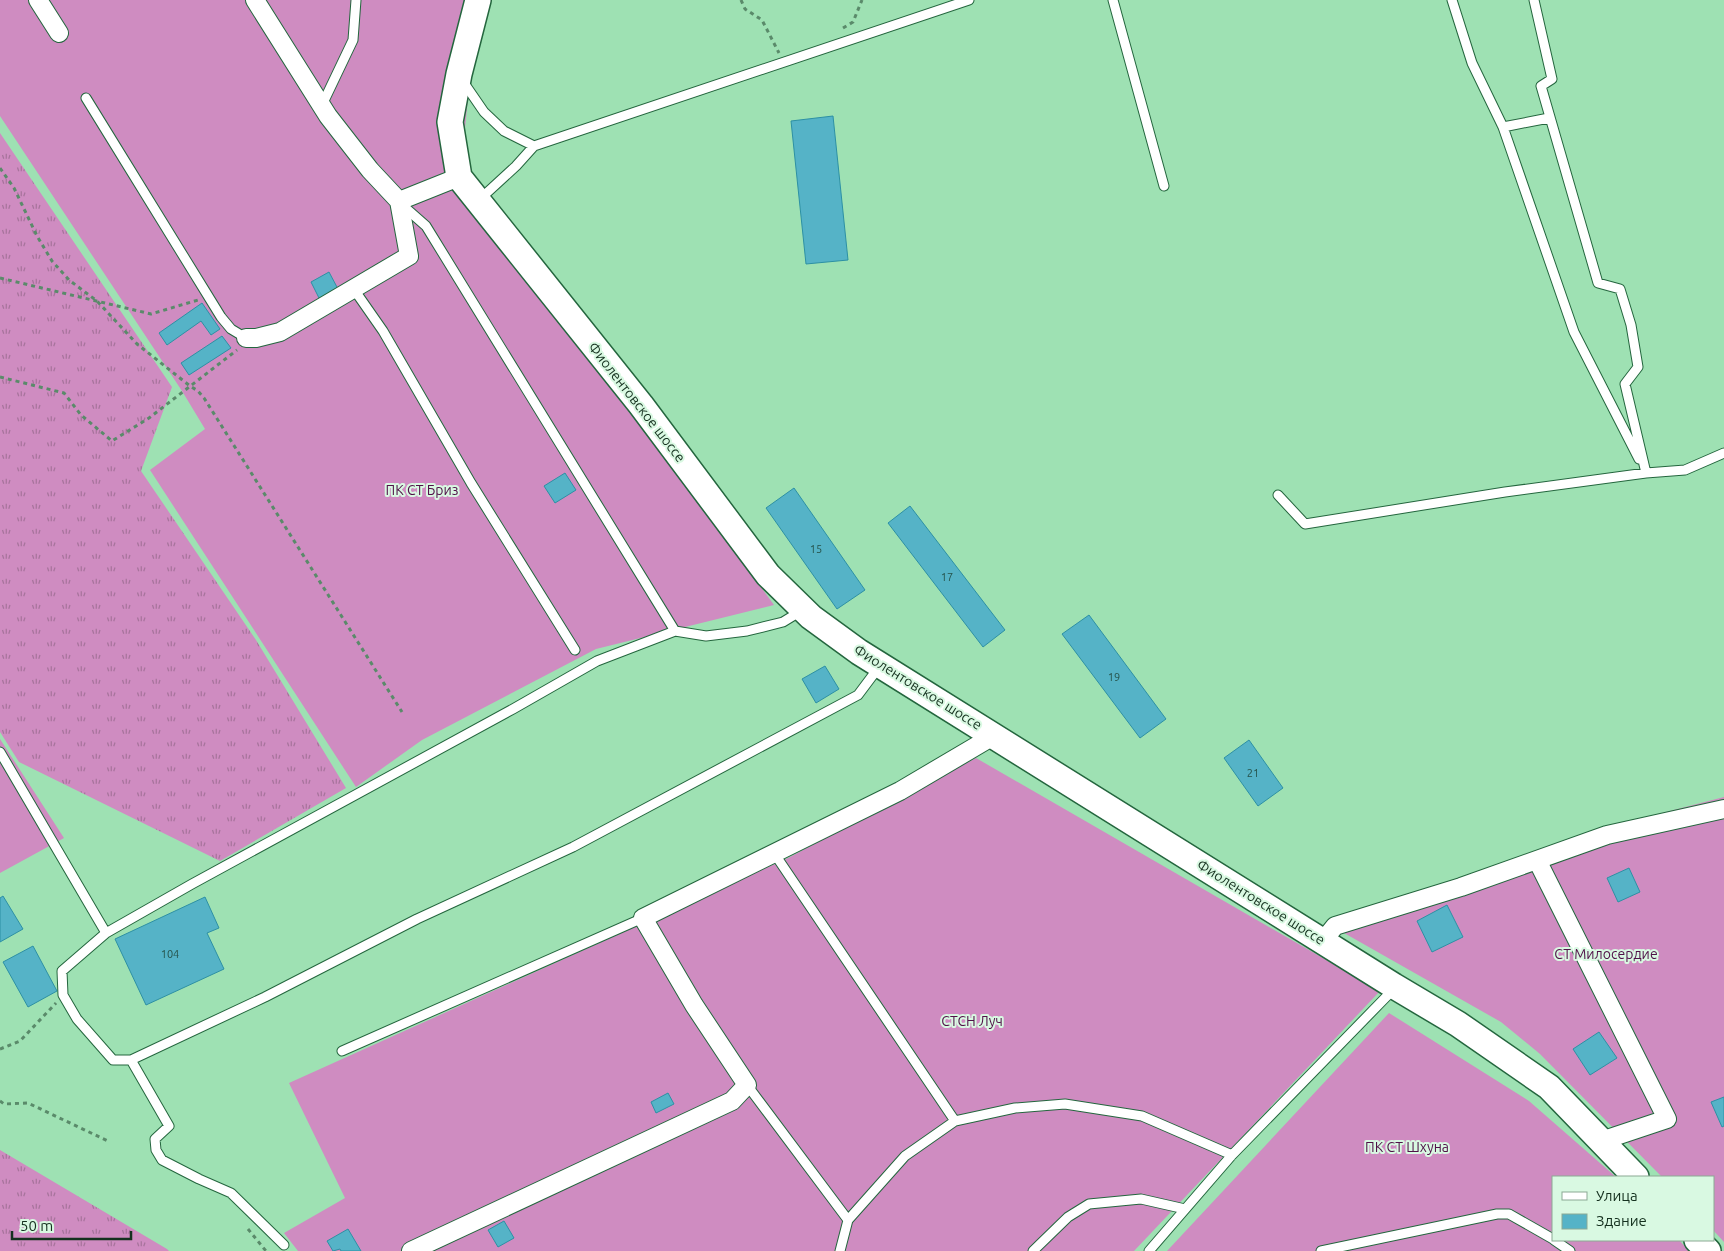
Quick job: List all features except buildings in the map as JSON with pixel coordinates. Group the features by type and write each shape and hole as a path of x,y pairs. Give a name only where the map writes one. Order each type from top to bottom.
{"main road":[{"name":"Фиолентовское шоссе","path":"478,0 459,74 450,122 460,177 641,405 768,575 803,609 859,652 1458,1024 1549,1087 1635,1176"},
{"path":"1698,1241 1708,1251"}],"street":[{"path":"38,0 59,33"},
{"path":"246,338 256,338 280,332 409,256 399,201 370,170 322,106 256,0"},
{"path":"399,201 460,177"},
{"path":"411,1251 732,1101 747,1085 694,1005 643,918 900,791 994,735"},
{"path":"1323,941 1335,926 1461,887 1607,835 1724,809"},
{"path":"1537,860 1667,1119 1601,1141"}],"lane":[{"path":"322,106 354,40 356,0"},
{"path":"479,200 516,166 534,146 969,0"},
{"path":"1113,0 1164,186"},
{"path":"1452,0 1472,64 1503,127 1574,332 1646,473"},
{"path":"1534,0 1552,79 1541,86 1598,283 1620,289 1632,325 1638,367 1625,384 1646,473"},
{"path":"459,74 484,112 504,131 534,146"},
{"path":"86,98 221,317 231,329 246,338"},
{"path":"1503,127 1549,118"},
{"path":"399,201 426,226 675,631"},
{"path":"353,288 383,331 471,483 575,650"},
{"path":"1278,495 1305,524 1505,492 1646,473 1685,470 1724,453"},
{"path":"803,609 783,622 747,631 706,636 675,631 598,661 106,933 62,971 63,995 77,1019 113,1060 131,1060 265,998 416,919 573,846 858,695 881,665"},
{"path":"0,752 106,933"},
{"path":"774,853 955,1121"},
{"path":"342,1051 643,918"},
{"path":"1149,1251 1232,1155 1388,995 1394,986"},
{"path":"131,1060 169,1126 155,1139 156,1150 162,1160 231,1193 284,1245"},
{"path":"747,1085 848,1220"},
{"path":"840,1251 848,1220 905,1156 955,1121 1015,1108 1065,1104 1142,1116 1232,1155"},
{"path":"1033,1251 1068,1217 1089,1204 1141,1199 1185,1209"},
{"path":"1321,1251 1497,1214 1509,1214 1552,1238"},
{"path":"1556,1241 1570,1251"}],"path":[{"path":"741,0 745,10 762,20 784,62"},
{"path":"0,168 14,188 36,236 52,261 69,280 97,302 137,344 198,391 204,398 402,712"},
{"path":"0,278 151,314 208,296"},
{"path":"0,377 64,393 81,415 112,441 149,418 235,352 246,338"},
{"path":"0,1049 20,1041 63,995"},
{"path":"0,1101 4,1104 28,1102 110,1142"},
{"path":"244,1224 266,1251"}],"green space":[{"name":"ПК СТ Бриз","path":"0,0 478,0 460,177 479,200 774,605 596,649 422,740 356,787 150,470 205,429 182,391 0,116"},
{"path":"0,133 172,387 141,471 256,640 346,788 220,861 19,762 0,732"},
{"path":"0,739 64,838 0,873"},
{"name":"СТСН Луч","path":"976,758 1380,991 1134,1251 298,1251 284,1233 345,1198 289,1083 788,858"},
{"name":"СТ Милосердие","path":"1724,797 1724,1242 1714,1231 1714,1176 1661,1176 1540,1054 1501,1022 1330,925 1612,826"},
{"name":"ПК СТ Шхуна","path":"1389,1013 1529,1101 1615,1176 1552,1176 1552,1241 1680,1241 1689,1251 1167,1251"},
{"path":"0,1150 167,1249 169,1251 0,1251"}]}
